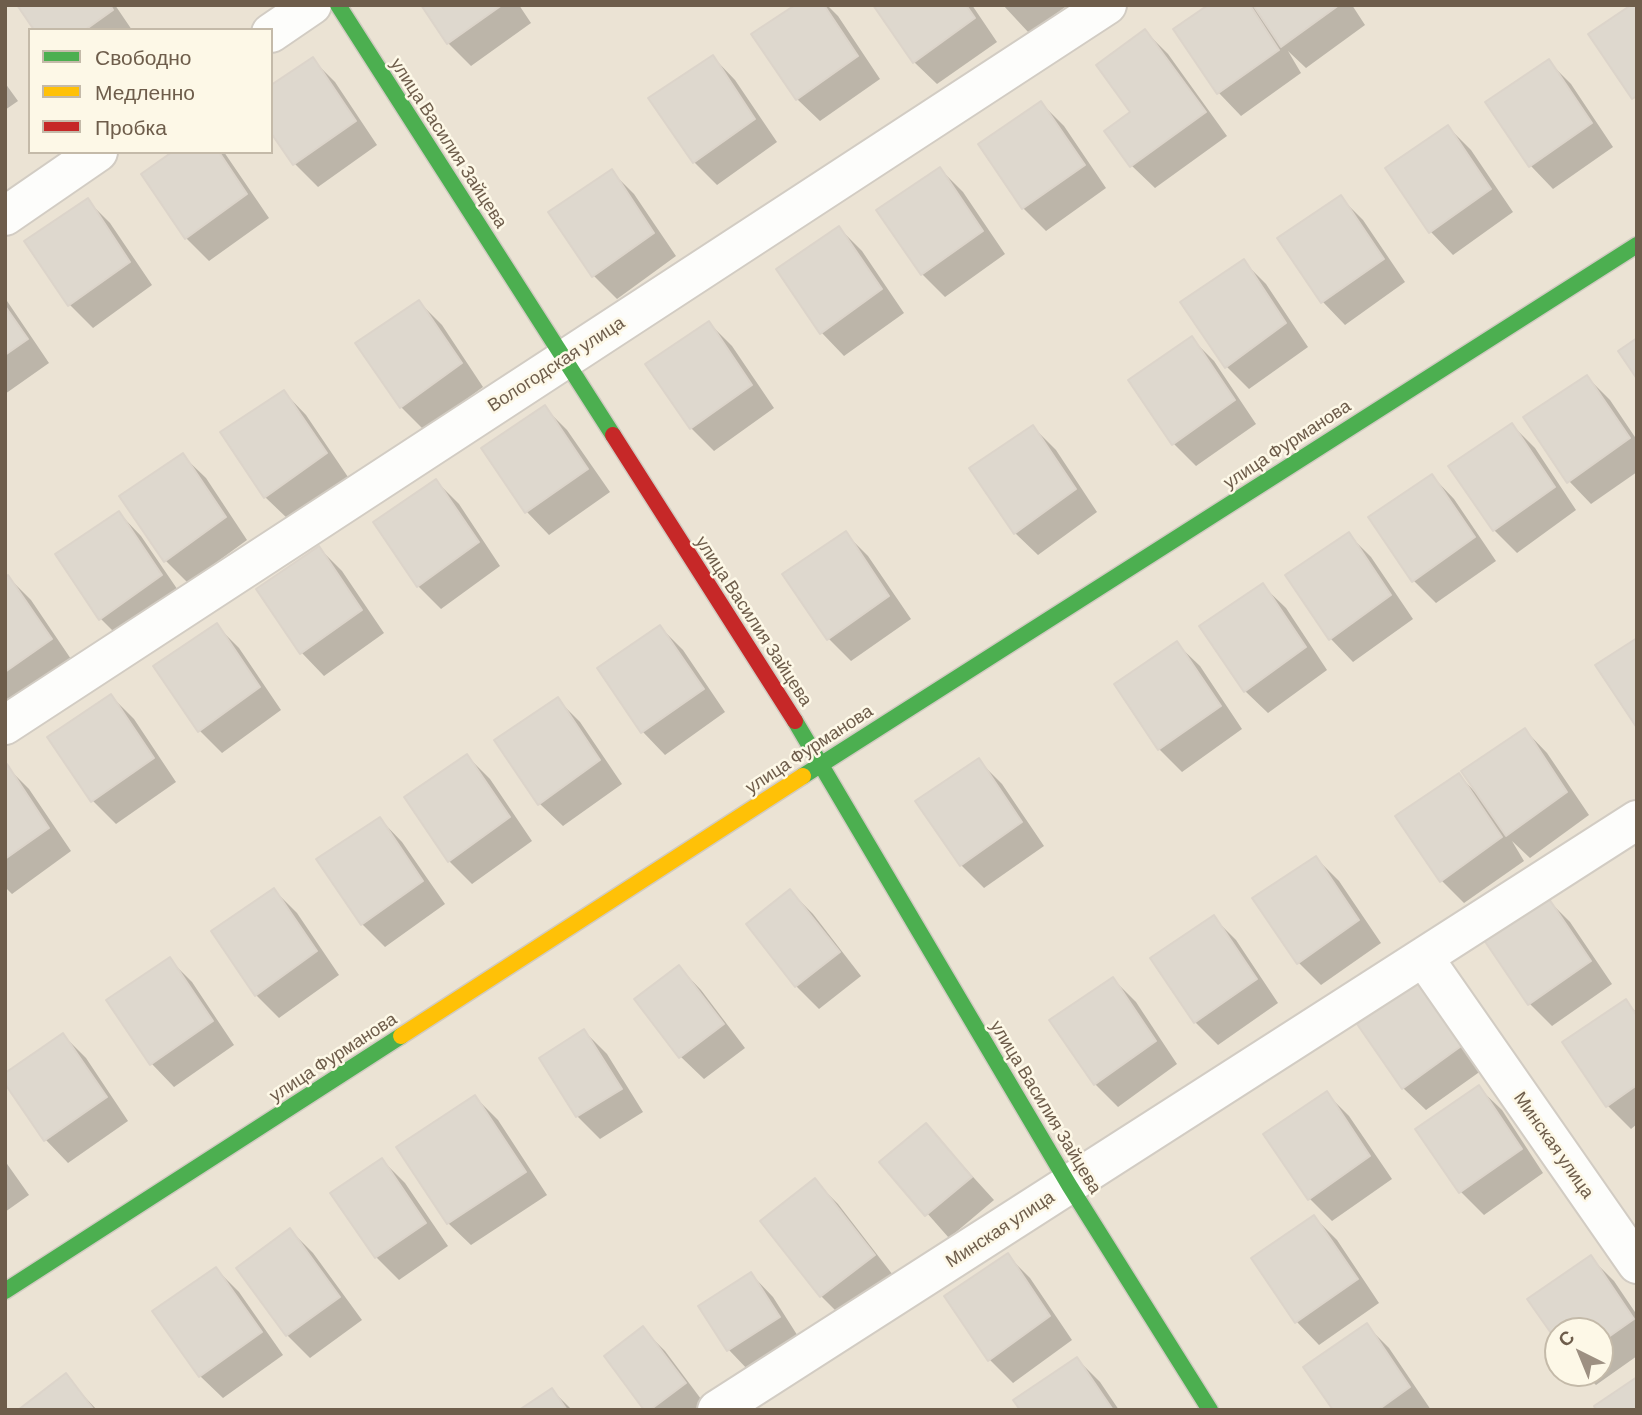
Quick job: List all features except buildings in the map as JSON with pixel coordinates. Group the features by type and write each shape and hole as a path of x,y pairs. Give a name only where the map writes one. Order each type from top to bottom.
{"street":[{"path":"273,32 312,5"},
{"name":"улица Василия Зайцева","path":"338,5 822,764 1069,1185 1210,1410"},
{"name":"Вологодская улица","path":"5,725 1107,5"},
{"path":"5,216 95,154"},
{"name":"улица Фурманова","path":"5,1291 822,764 1637,244"},
{"name":"Минская улица","path":"717,1410 1637,820"},
{"name":"Минская улица","path":"1424,958 1637,1264"}],"shaded area":[{"path":"5,5 1637,5 1637,1410 5,1410"}],"traffic: fast":[{"path":"338,5 613,435"},
{"path":"803,776 1637,245"},
{"path":"795,721 1069,1185 1210,1410"},
{"path":"5,1291 401,1036"}],"traffic: slow":[{"path":"401,1036 803,776"}],"traffic: jam":[{"path":"613,435 795,721"}]}
